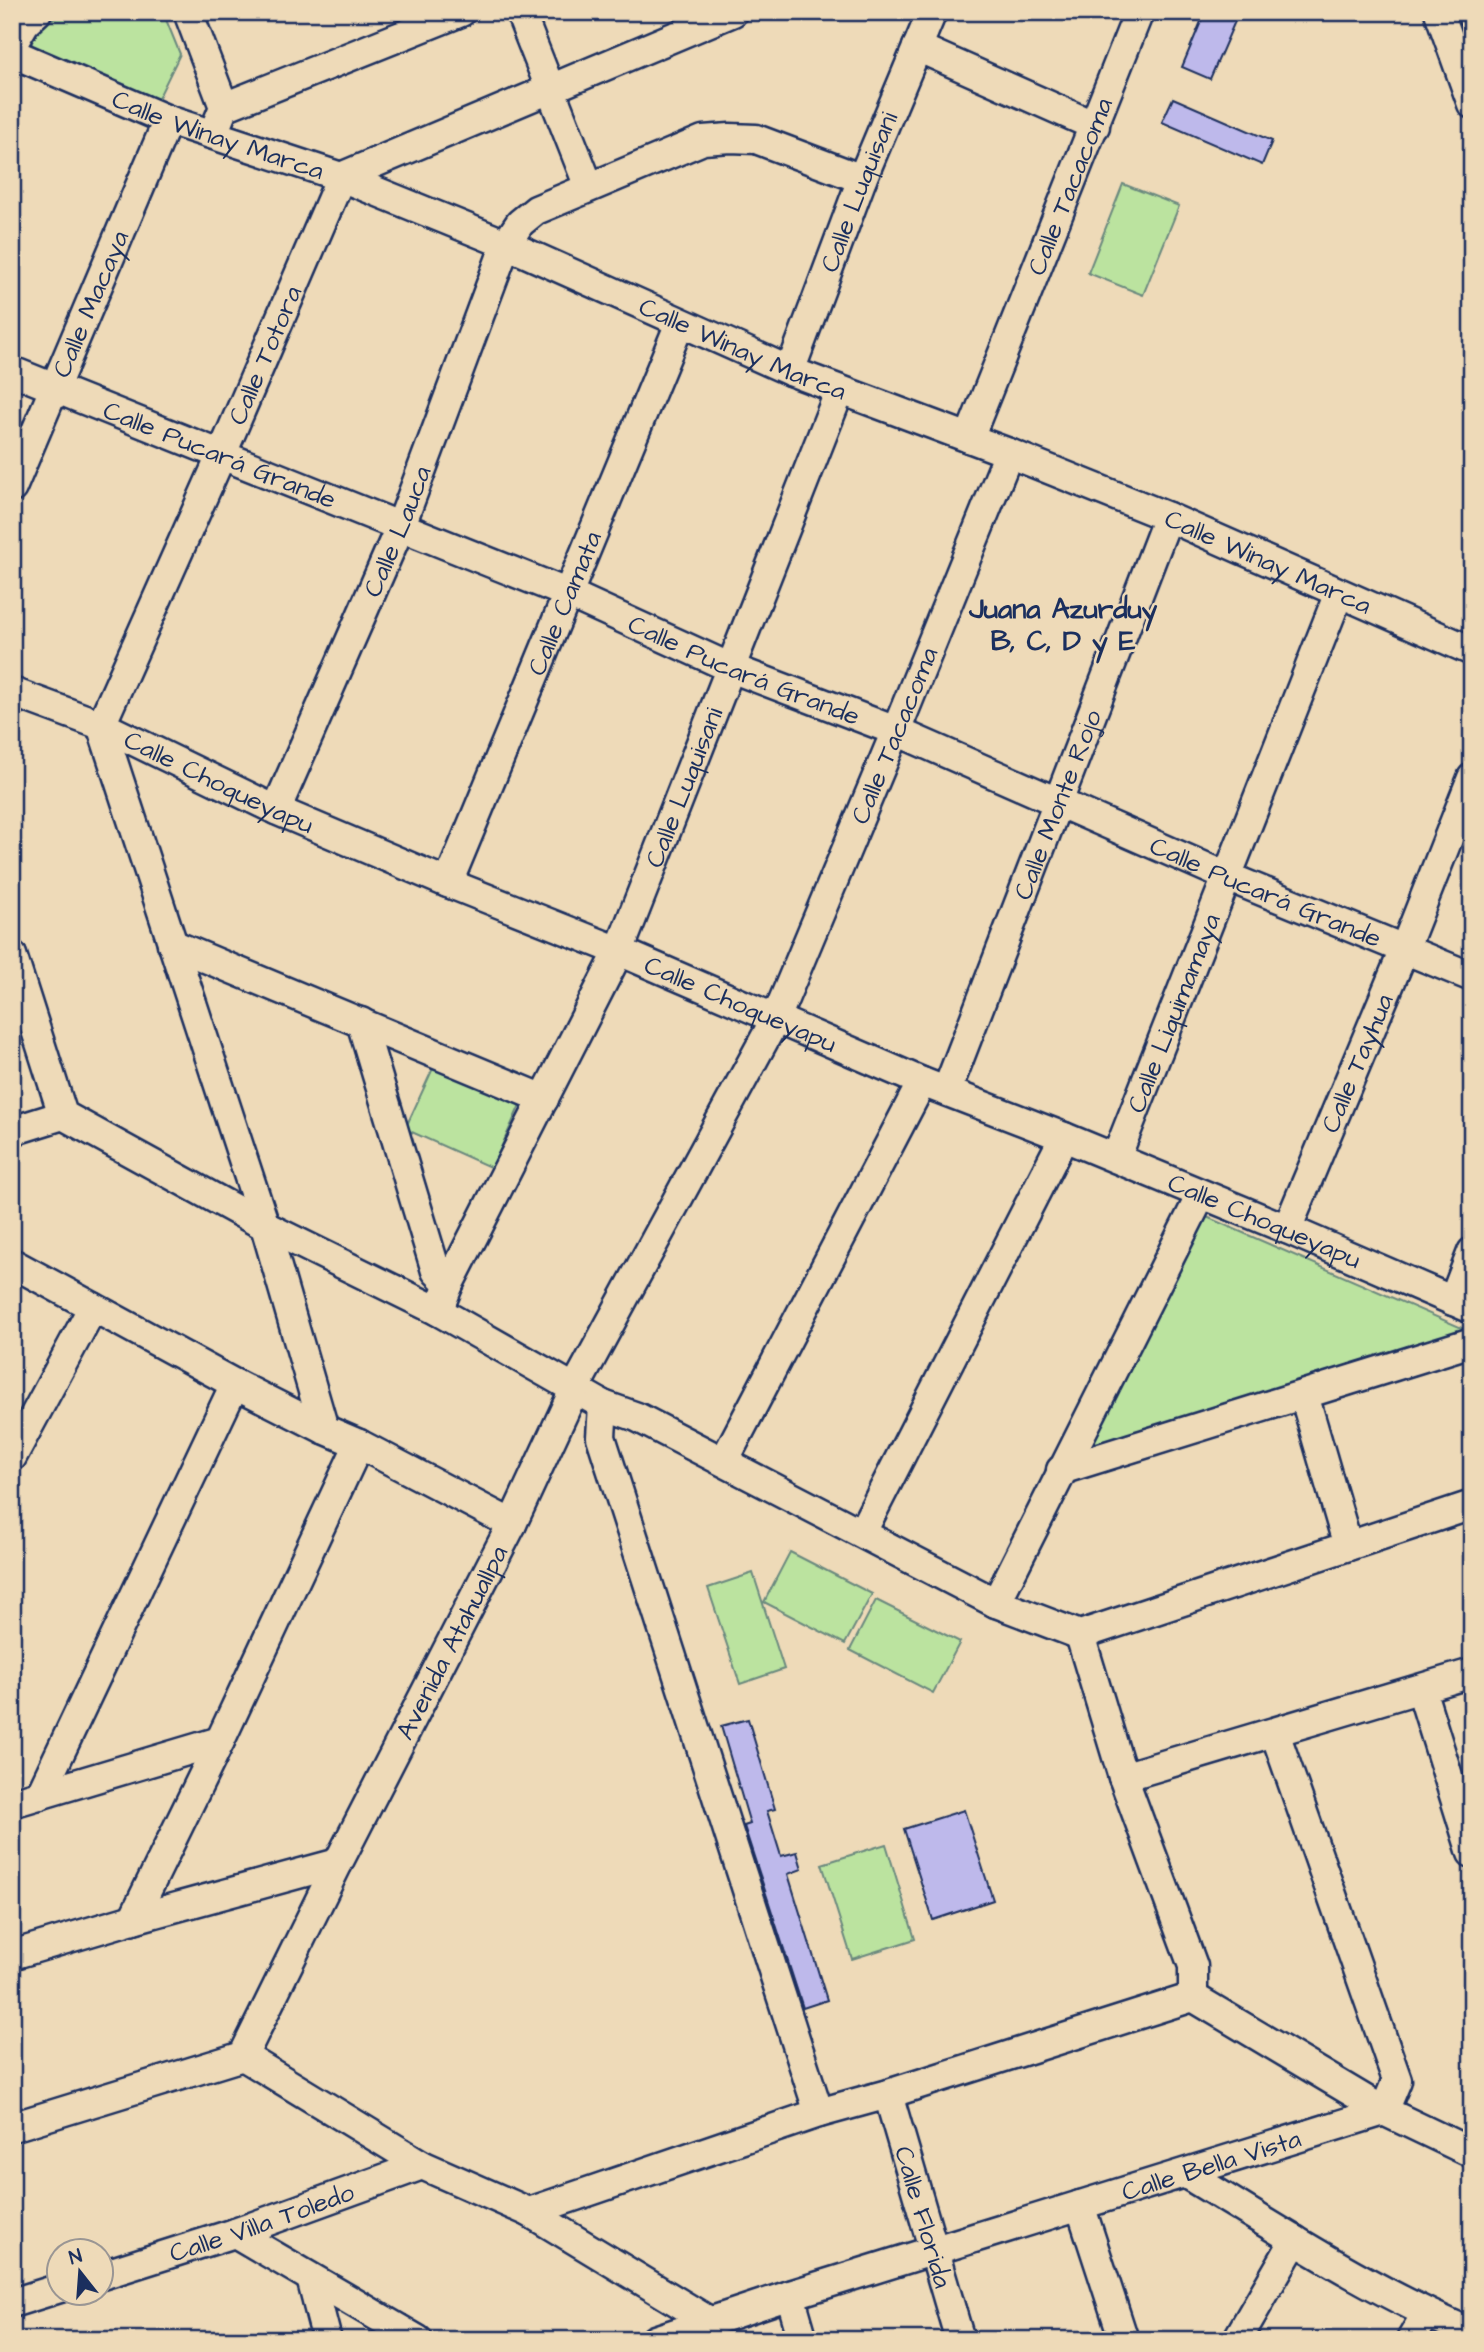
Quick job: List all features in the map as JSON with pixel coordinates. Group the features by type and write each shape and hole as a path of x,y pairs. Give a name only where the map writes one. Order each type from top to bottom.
{"street":[{"path":"12,45 25,23 37,12"},
{"path":"188,12 224,107 213,133"},
{"path":"224,107 461,12"},
{"path":"520,12 589,187"},
{"path":"341,177 733,12"},
{"name":"Calle Luquisani","path":"790,371 862,179 932,12"},
{"name":"Calle Tacacoma","path":"970,438 1139,12"},
{"path":"1439,12 1472,104"},
{"path":"917,47 1095,126"},
{"name":"Calle Winay Marca","path":"12,53 168,120 341,177 506,244 790,371 1009,453 1168,517 1472,651"},
{"name":"Calle Macaya","path":"12,488 168,120"},
{"name":"Calle Lauca","path":"276,810 401,525 506,244 520,223 536,210 703,140 756,139 862,179"},
{"name":"Calle Totora","path":"101,725 341,177"},
{"name":"Calle Camata","path":"448,883 680,323"},
{"name":"Calle Pucará Grande","path":"12,371 569,594 731,668 896,731 1228,877 1472,977"},
{"name":"Calle Luquisani","path":"438,1311 449,1284 619,951 840,390"},
{"name":"Calle Tacacoma","path":"776,1018 1009,453"},
{"name":"Calle Monte Rojo","path":"724,1461 934,1086 1057,803 1168,517"},
{"name":"Calle Liquimamaya","path":"1116,1158 1339,593"},
{"name":"Calle Choqueyapu","path":"12,692 101,725 276,810 448,883 619,951 934,1086 1064,1136 1462,1305"},
{"path":"101,725 265,1226 324,1429"},
{"name":"Calle Tayhua","path":"1287,1229 1404,950 1472,778"},
{"path":"172,944 544,1099"},
{"path":"13,962 63,1115 265,1226 438,1311 603,1405 637,1417 996,1603 1080,1635 1472,1505"},
{"name":"Avenida Atahuallpa","path":"243,2056 338,1863 512,1524 575,1388 776,1018"},
{"path":"361,1022 436,1271 449,1284"},
{"path":"12,1131 63,1115"},
{"path":"862,1532 1064,1136"},
{"path":"996,1603 1201,1195"},
{"path":"1462,1305 1472,1252"},
{"path":"12,1263 235,1384 359,1444 512,1524"},
{"path":"14,1448 93,1307"},
{"path":"1061,1470 1472,1342"},
{"path":"40,1795 235,1384"},
{"path":"1304,1395 1348,1546"},
{"path":"603,1405 601,1437 819,2113"},
{"path":"133,1919 359,1444"},
{"path":"1080,1635 1124,1777 1193,1966 1194,1997"},
{"path":"1124,1777 1472,1673"},
{"path":"1421,1689 1470,1842"},
{"path":"1275,1733 1397,2080 1384,2110"},
{"path":"12,1803 220,1741"},
{"path":"12,1955 338,1863"},
{"path":"529,2212 819,2113 888,2094 1194,1997 1384,2110 1472,2153"},
{"path":"12,2127 243,2056 422,2165 529,2212 709,2321"},
{"name":"Calle Florida","path":"888,2094 960,2340"},
{"name":"Calle Bella Vista","path":"655,2340 790,2295 1186,2174 1384,2110"},
{"name":"Calle Villa Toledo","path":"116,2271 234,2233 422,2165"},
{"path":"1186,2174 1426,2314 1472,2333"},
{"path":"1080,2205 1124,2340"},
{"path":"234,2233 418,2340"},
{"path":"1237,2340 1295,2240"},
{"path":"312,2278 327,2340"},
{"path":"12,2304 46,2293"},
{"path":"790,2295 803,2340"},
{"path":"1411,2340 1426,2314"}],"green space":[{"path":"68,12 163,12 180,54 155,105 34,50 30,39 41,24"},
{"path":"1123,184 1179,206 1143,295 1088,273"},
{"path":"434,1066 520,1105 492,1168 405,1129"},
{"path":"1202,1215 1469,1331 1088,1450"},
{"path":"790,1552 872,1594 845,1644 764,1602"},
{"path":"753,1573 784,1669 740,1684 708,1588"},
{"path":"876,1600 960,1642 933,1693 850,1650"},
{"path":"886,1844 915,1939 852,1959 822,1864"}],"building":[{"path":"1205,12 1239,12 1210,79 1182,67"},
{"path":"1173,98 1272,141 1262,165 1162,122"},
{"path":"748,1719 775,1809 767,1811 781,1856 797,1852 802,1869 788,1874 827,2000 803,2008 744,1826 750,1824 721,1726"},
{"path":"964,1810 993,1900 933,1920 904,1829"}],"district":[{"name":"Juana Azurduy B, C, D y E","path":"1063,624"}]}
